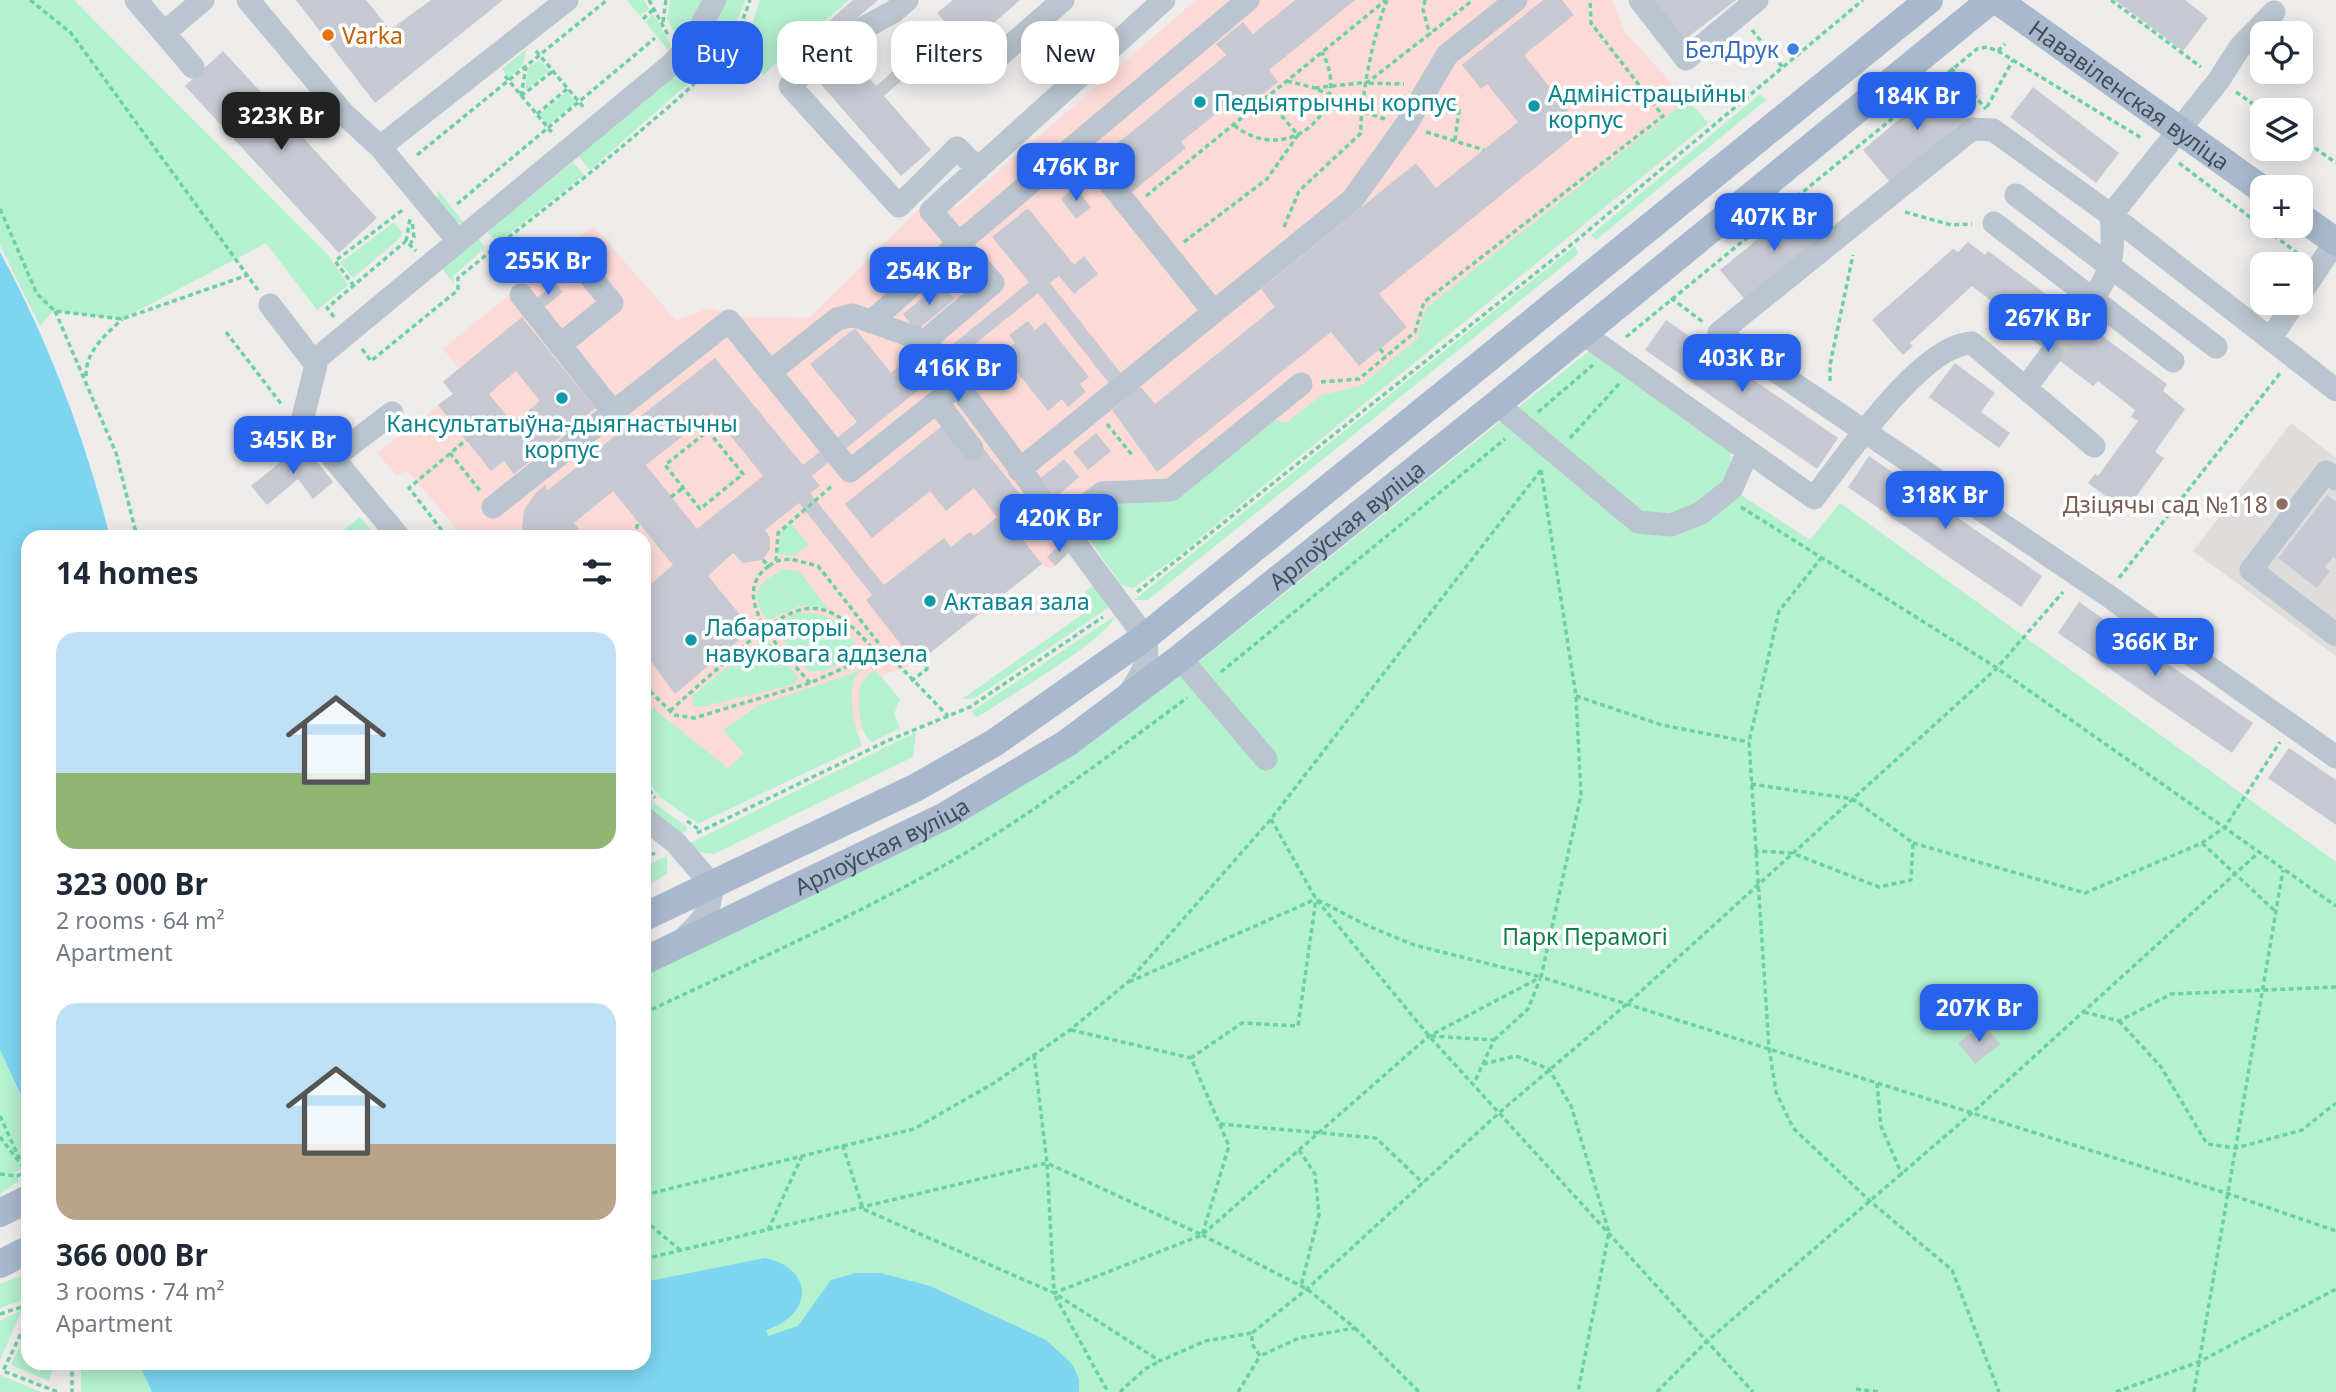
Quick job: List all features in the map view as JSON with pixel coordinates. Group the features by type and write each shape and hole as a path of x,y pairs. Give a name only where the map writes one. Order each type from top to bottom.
{"main road":[{"name":"Арлоўская вуліца","path":"651,914 915,788 994,743 1145,637 1929,0"},
{"name":"Арлоўская вуліца","path":"651,958 945,816 1067,743 1180,658 1497,404 1991,0"},
{"name":"Нававіленская вуліца","path":"1997,0 2250,181"},
{"path":"2313,226 2336,242"},
{"path":"751,910 741,905 738,889 754,867"},
{"path":"0,1213 21,1195"},
{"path":"0,1264 21,1254"}],"street":[{"path":"136,0 193,68"},
{"path":"164,33 203,0"},
{"path":"248,0 343,113 380,147 458,241"},
{"path":"380,147 526,39 567,0"},
{"path":"314,361 673,63 692,40 715,0"},
{"path":"907,0 893,12 839,41 790,86 899,206 957,148 978,169"},
{"path":"1007,49 1063,0"},
{"path":"872,322 959,243 1079,145 1248,0"},
{"path":"1018,470 1352,200 1406,125 1447,55 1516,0"},
{"path":"1640,0 1686,59 1758,0"},
{"path":"925,341 993,284 931,211 1148,5"},
{"path":"2079,318 2111,269 2114,248 2111,215 2219,80 2240,47 2274,12"},
{"path":"2336,390 1990,119 1972,129 1719,334 2107,595 2336,757"},
{"path":"1079,145 1214,312"},
{"path":"2016,195 2216,347"},
{"path":"1994,223 2173,362"},
{"path":"2313,276 2336,242"},
{"path":"560,345 612,303 582,266"},
{"path":"521,295 613,412"},
{"path":"270,305 316,365 302,421 392,530"},
{"path":"769,372 837,319 853,315 925,341 1018,470 1063,523 1145,637 1149,652 1139,679 1122,702"},
{"path":"2271,338 2286,315"},
{"path":"493,507 729,321 850,471 958,385"},
{"path":"1584,334 1814,498 1901,388 1934,358 1960,343 1972,343 2094,446"},
{"path":"2026,387 2051,354"},
{"path":"1063,523 1102,493 1171,490 1301,384"},
{"path":"937,402 972,448"},
{"path":"1497,404 1513,438 1549,468 1637,522 1671,525 1701,513 1732,488 1748,451"},
{"path":"333,458 392,413"},
{"path":"2336,479 2326,472 2252,570 2336,635"},
{"path":"1180,658 1266,760"},
{"path":"651,823 676,843 712,886 712,901 702,922 674,947"}],"path":[{"path":"30,0 71,33 270,305"},
{"path":"417,155 607,0"},
{"path":"663,24 666,0"},
{"path":"354,286 335,261 408,206 411,209 408,243 327,308 371,361 458,290 458,278 589,176 710,69 734,36 750,0"},
{"path":"1151,207 1144,198 1264,96 1287,81 1387,0"},
{"path":"1279,237 1299,191 1361,133 1360,111 1379,21 1387,0"},
{"path":"1425,0 1423,10 1429,34 1436,47 1447,55"},
{"path":"1287,81 1315,88 1368,82 1473,0"},
{"path":"1301,384 1359,379 1415,332 1424,302 1663,116 1591,23 1590,0"},
{"path":"651,853 887,741 970,707 1122,604 1581,236 1784,69 1863,0"},
{"path":"2111,0 2250,102"},
{"path":"643,19 654,9"},
{"path":"1739,16 1784,69"},
{"path":"457,204 655,38"},
{"path":"526,39 592,118"},
{"path":"521,96 526,66 526,39"},
{"path":"1489,454 1513,438 1671,298 1951,68 1977,48 1987,47 1998,51 2006,44"},
{"path":"1181,245 1267,179 1298,135 1318,119 1331,88 1329,66 1322,52"},
{"path":"1990,119 2013,60"},
{"path":"1951,68 1990,119"},
{"path":"499,69 562,144"},
{"path":"521,96 553,71"},
{"path":"1315,88 1360,111 1484,150"},
{"path":"537,114 568,89"},
{"path":"1445,94 1459,110 1455,140"},
{"path":"1264,96 1298,135"},
{"path":"1234,124 1248,134 1264,139 1281,140 1298,135"},
{"path":"2313,147 2336,163"},
{"path":"1880,204 1951,225 1994,223"},
{"path":"0,209 37,294 55,311 86,380 116,453 135,530"},
{"path":"1832,412 1830,365 1858,222"},
{"path":"1581,236 1589,246"},
{"path":"408,243 417,252 424,246"},
{"path":"55,311 122,319 248,275"},
{"path":"1671,298 1719,334"},
{"path":"86,380 86,361 122,319"},
{"path":"1380,349 1386,356"},
{"path":"2107,595 2294,355"},
{"path":"651,1193 914,1129 994,1083 1070,1030 1128,982 1271,819 1549,468 1633,369"},
{"path":"708,431 743,474 700,509 683,488 665,465 708,431"},
{"path":"442,530 409,488 466,440"},
{"path":"450,453 493,507"},
{"path":"1532,462 1549,468"},
{"path":"1474,1084 1494,1040 1528,1009 1541,977 1581,795 1576,696 1549,468"},
{"path":"776,561 778,533 786,523 842,478"},
{"path":"671,497 683,488"},
{"path":"1731,500 1997,668 2336,906"},
{"path":"636,530 638,523"},
{"path":"1822,557 1779,611 1749,742 1769,1048 1776,1092 1793,1128 1871,1202 1952,1270 1998,1392"},
{"path":"810,683 765,628 752,595 760,573 776,561 791,559 818,566 884,650 911,681 948,716"},
{"path":"762,561 769,566"},
{"path":"1120,1392 1145,1369 1160,1361 1205,1341 1252,1333 1307,1289 1500,1112 1628,1003 1997,668 2066,588"},
{"path":"670,710 765,628 788,612 818,610 855,626 877,654"},
{"path":"651,692 674,715 694,718 810,683 884,650"},
{"path":"911,681 927,669 925,656"},
{"path":"1576,696 1662,725 1749,742"},
{"path":"1751,783 1853,799 1913,843 2085,893 2202,843 2225,827 2291,725"},
{"path":"1271,819 1316,899 1429,1036 1753,1392"},
{"path":"1755,851 1793,853 1879,887 1911,880 1913,843"},
{"path":"2202,843 2276,912"},
{"path":"1657,1392 1706,1342 1972,1113 2258,853"},
{"path":"2194,1392 2283,870"},
{"path":"1070,1030 1191,1058 1242,1023 1298,1026 1316,899"},
{"path":"1128,982 1316,899 1414,945 1541,977 1628,1003 2228,1194 2336,1231"},
{"path":"1054,1293 1202,1235 1429,1036 1541,977"},
{"path":"2119,1021 2171,995 2336,987"},
{"path":"2084,1012 2119,1021 2161,1067 2207,1144 2236,1148 2302,1130 2336,1104"},
{"path":"1429,1036 1494,1040"},
{"path":"1034,1055 1047,1163 1054,1293 1108,1392"},
{"path":"1483,1063 1516,1056 1549,1069 1571,1106 1609,1232 1578,1392"},
{"path":"1191,1058 1229,1146 1202,1235"},
{"path":"1877,1083 1881,1126 1902,1175"},
{"path":"0,1116 21,1162"},
{"path":"1220,1124 1376,1138 1423,1182"},
{"path":"0,1137 21,1162"},
{"path":"843,1146 863,1209 1054,1293 1160,1361"},
{"path":"1299,1150 1315,1174 1319,1215 1301,1286"},
{"path":"768,1230 802,1156"},
{"path":"651,1257 1047,1163 1202,1235 1307,1289 1355,1328 1419,1392"},
{"path":"0,1174 21,1190"},
{"path":"651,1226 681,1251"},
{"path":"2116,1392 2201,1360 2336,1289"},
{"path":"0,1314 21,1307"},
{"path":"1238,1392 1260,1356 1299,1338 1355,1328"},
{"path":"1252,1333 1252,1345 1260,1356"},
{"path":"21,1334 3,1371 58,1392"},
{"path":"72,1370 72,1392"},
{"path":"1856,1389 1880,1392"}],"shaded area":[{"path":"1196,0 1612,0 1625,32 1708,123 1174,559 1098,522 1052,568 1040,565 916,664 871,679 873,724 701,804 651,774 651,530 457,530 416,480 406,471 397,476 377,453 453,394 443,382 459,368 443,349 593,226 676,320 710,308 741,317 809,318 939,189 956,208 1099,84 1119,84 1119,67"},
{"name":"Дзіцячы сад №118","path":"2291,423 2336,458 2336,656 2193,551"}],"green space":[{"path":"0,0 74,0 328,255 348,285 317,310 266,243 122,319 53,311 40,326 0,245"},
{"path":"627,0 644,0 649,9 640,16"},
{"path":"670,0 703,0 690,21 672,21 672,28 667,19"},
{"path":"725,0 746,0 737,21 712,21"},
{"path":"760,0 849,0 825,21 777,21 777,63 763,75 763,21 753,21"},
{"path":"653,14 671,45 668,50 645,22"},
{"path":"526,49 523,65 509,78 502,69"},
{"path":"539,60 549,71 525,90 528,68"},
{"path":"672,71 672,84 687,84 590,170 578,156"},
{"path":"567,92 576,102 548,125 539,115"},
{"path":"1760,94 1766,100 1596,240 1591,235"},
{"path":"1688,100 1708,123 1174,559 1133,588 1121,584 1080,527 1085,515 1094,506 1120,500 1175,496 1272,419 1286,423 1322,395 1360,386 1417,339 1426,308"},
{"path":"573,162 584,175 497,243 487,231"},
{"path":"438,190 464,223 458,223 437,199"},
{"path":"394,222 402,232 400,238 353,278 340,263"},
{"path":"478,237 485,248 453,276 454,283 440,266"},
{"path":"1575,246 1578,254 1148,600 1134,600"},
{"name":"Парк Перамогі","path":"1598,344 1730,438 1732,489 1810,540 1840,503 2336,862 2336,1392 81,1392 81,1370 651,1370 651,969 1202,659"},
{"path":"360,517 371,530 344,530"},
{"path":"790,522 809,545 793,556 778,554 780,534"},
{"path":"784,569 800,572 828,609 800,606 768,620 758,603 758,590 768,579"},
{"path":"1094,585 1110,603 1108,608 975,698 962,699 1093,607 1086,599 1085,592"},
{"path":"795,613 818,614 837,623 853,641 856,655 824,671 808,671 773,627"},
{"path":"1115,616 1094,639 1054,668 978,717 975,716 972,711"},
{"path":"765,637 798,677 795,684 702,707 693,706 693,695"},
{"path":"874,662 857,675 852,688 853,714 862,746 698,824 660,797 651,785 651,707 728,768 744,754 723,730 757,706 851,674"},
{"path":"875,670 900,699 894,714 900,728 872,742 861,723 859,696 862,682"},
{"path":"916,732 913,757 714,854 697,852 690,843"},
{"path":"651,798 687,827 686,831 678,835 651,814"},
{"path":"667,856 667,874 651,883 651,864"},
{"path":"0,1050 21,1095 21,1169 15,1172 19,1181 0,1194"},
{"path":"21,1276 21,1300 0,1308 0,1284"},
{"path":"21,1310 0,1360 0,1321"},
{"path":"21,1345 21,1369 11,1365"},
{"path":"23,1370 52,1370 49,1381"},
{"path":"0,1375 41,1392 0,1392"}],"water":[{"path":"0,252 18,286 64,391 108,530 21,530 21,1095 0,1050"},
{"path":"765,1258 781,1263 793,1271 800,1281 802,1292 800,1303 793,1314 782,1323 766,1330 768,1336 798,1326 831,1280 856,1273 880,1273 930,1286 1046,1340 1072,1364 1079,1379 1079,1392 152,1392 142,1370 651,1370 651,1281"}],"building":[{"path":"296,0 366,0 390,30 431,0 503,0 375,103"},
{"path":"853,0 878,0 854,21 829,21"},
{"path":"953,0 1020,0 996,21 944,21 937,13"},
{"name":"Педыятрычны корпус","path":"1295,0 1355,0 1269,70 1278,82 1246,107 1238,96 1181,142 1186,148 1126,197 1097,160 1226,55 1216,44 1243,22 1253,34"},
{"path":"1543,0 1562,0 1574,15 1524,55 1583,129 1379,294 1407,327 1359,366 1331,332 1157,472 1112,410 1123,401 1038,293 812,476 820,486 810,493 884,585 944,538 951,547 970,532 974,536 997,517 974,488 946,511 930,491 872,538 845,504 943,425 983,448 1043,523 1022,539 1042,564 916,664 866,600 872,595 799,503 765,530 770,538 770,549 763,560 743,563 733,553 708,576 752,629 675,694 651,661 651,584 673,565 651,538 651,530 645,530 613,491 574,523 580,530 522,530 524,510 535,494 545,485 548,490 587,459 566,432 514,474 504,461 491,471 438,405 453,394 443,382 522,317 595,408 577,424 597,450 715,358 803,465 857,422 810,364 855,328 891,373 909,358 919,372 1029,282 992,237 1028,208 1074,265 1084,256 1098,274 1074,294 1059,276 1050,283 1135,391 1141,387 1155,404 1275,307 1261,289 1416,163 1436,188 1518,122 1487,84 1481,89 1462,65","holes":["516,371 540,401 513,423 489,394","712,413 763,476 697,529 646,465"]},
{"path":"1652,0 1736,0 1683,41"},
{"path":"2115,0 2185,0 2208,18 2183,51"},
{"path":"223,51 377,218 339,253 185,86"},
{"path":"891,73 891,84 898,84 884,96 931,150 901,176 821,84 876,86"},
{"path":"1943,82 1970,115 1890,182 1863,150"},
{"path":"2033,87 2119,153 2096,183 2010,117"},
{"path":"1075,187 1091,207 1076,219 1061,199"},
{"path":"1801,204 1827,236 1747,302 1720,270"},
{"path":"1968,242 1985,255 1988,251 2167,384 2163,391 2185,409 2155,452 2164,458 2126,511 2088,483 2095,474 2098,476 2138,421 2131,417 2135,410 2098,381 2093,386 2001,316 2004,311 1972,286 1910,343 1913,346 1903,355 1872,320 1953,249 1958,252"},
{"path":"555,283 563,292 540,311 532,302"},
{"path":"941,283 955,299 916,331 903,314"},
{"path":"1666,320 1838,438 1817,469 1645,350"},
{"path":"1028,321 1035,330 1045,322 1089,377 1080,384 1086,392 1068,407 1062,399 1048,411 1002,353 1015,343 1009,335"},
{"path":"1955,363 1995,393 1981,412 2010,433 1999,448 1929,397"},
{"path":"1096,433 1111,451 1088,470 1073,452"},
{"path":"303,444 333,482 313,499 298,479 267,505 251,486"},
{"path":"1869,456 2042,576 2021,607 1848,487"},
{"path":"1064,459 1079,477 1056,497 1041,478"},
{"path":"2327,495 2336,502 2336,559 2333,557 2325,567 2330,571 2317,588 2278,558"},
{"path":"1064,541 1071,551 1055,566 1047,557"},
{"path":"2079,602 2253,723 2232,753 2058,633"},
{"path":"2289,748 2336,780 2336,825 2268,778"},
{"path":"1983,1024 2000,1044 1975,1064 1958,1043"}],"tunnel":[{"path":"2051,354 2079,318"}],"place":[{"name":"Varka","path":"328,35"},
{"name":"БелДрук","path":"1793,49"},
{"name":"Педыятрычны корпус","path":"1200,102"},
{"name":"Адміністрацыйны корпус","path":"1534,106"},
{"name":"Кансультатыўна-дыягнастычны корпус","path":"562,398"},
{"name":"Дзіцячы сад №118","path":"2282,504"},
{"name":"Актавая зала","path":"930,601"},
{"name":"Лабараторыі навуковага аддзела","path":"691,640"}]}
